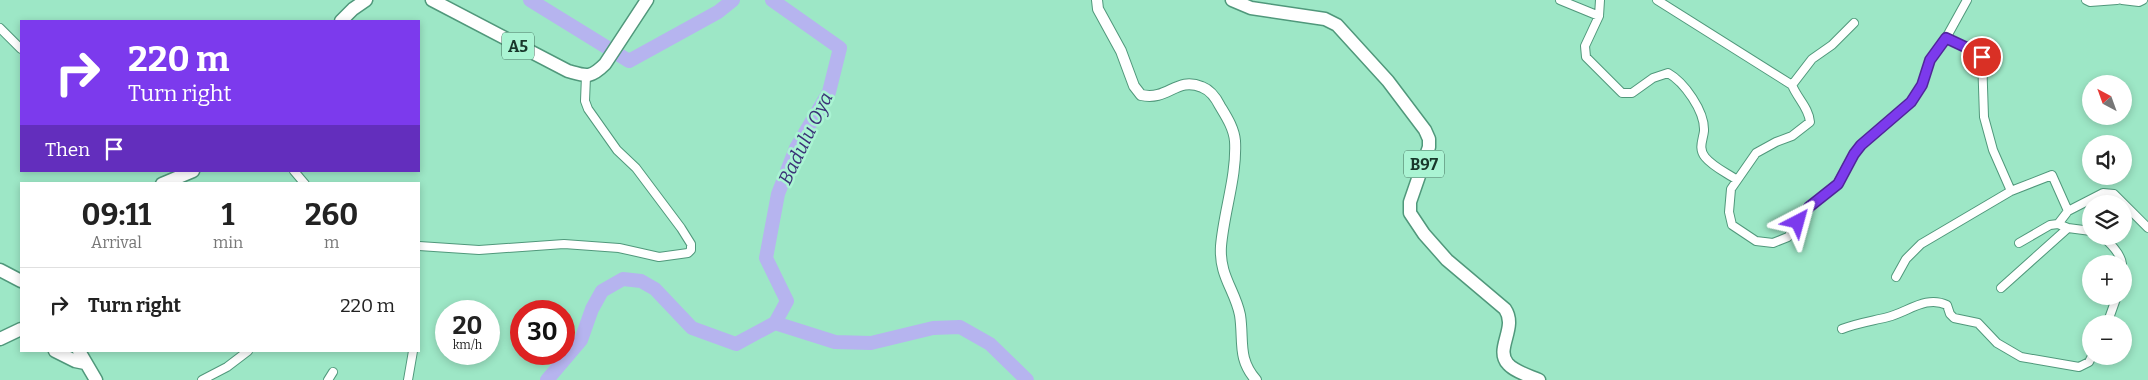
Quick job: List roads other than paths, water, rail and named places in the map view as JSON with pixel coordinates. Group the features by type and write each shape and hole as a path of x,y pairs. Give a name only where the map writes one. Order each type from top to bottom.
{"main road":[{"path":"342,20 366,0"},
{"name":"A5","path":"432,0 568,70 586,76"},
{"path":"586,76 596,73 605,64 647,0"},
{"name":"B97","path":"1232,0 1251,8 1330,21 1342,30 1388,81 1425,130 1429,139 1429,148 1410,202 1410,213 1424,234 1447,260 1505,309 1510,323 1503,350 1504,358 1514,368 1539,380"},
{"path":"167,182 191,172"},
{"path":"0,270 20,280"},
{"path":"0,339 20,331"},
{"path":"57,352 75,361 82,357 99,379"}],"street":[{"path":"1097,0 1098,8 1121,51 1134,86 1141,95 1160,96 1180,85 1192,83 1205,88 1215,97 1228,120 1235,139 1233,175 1221,247 1222,271 1240,314 1242,353 1248,371 1256,380"},
{"path":"1560,0 1599,16"},
{"path":"1600,0 1599,16 1585,46 1586,57 1622,93 1632,93 1653,78 1668,73 1680,80 1692,97 1702,121 1704,130 1701,147 1704,156 1737,180"},
{"path":"1657,0 1792,85 1797,97 1809,113 1810,122 1792,136 1756,153 1731,188 1729,212 1732,225 1756,241 1773,243 1788,237 1809,207 1838,184 1861,145 1911,102 1922,85 1930,60 1946,38 1967,0"},
{"path":"2086,0 2090,2 2117,0"},
{"path":"2122,0 2139,2 2143,0"},
{"path":"1792,85 1812,58 1832,45 1854,23"},
{"path":"0,28 20,49"},
{"path":"1946,38 1978,53 1982,57 1984,117 1993,150 2011,191"},
{"path":"420,246 478,250 564,244 619,248 659,256 688,254 691,250 691,244 681,228 636,168 617,150 588,109 585,102 586,76"},
{"path":"295,172 303,182"},
{"path":"1896,277 1906,259 1921,244 2011,191 2052,176 2068,211"},
{"path":"2058,224 2068,211 2103,193 2114,194 2148,228"},
{"path":"2019,243 2050,225 2058,224 2068,228 2082,229"},
{"path":"2001,288 2068,228"},
{"path":"2110,245 2118,255"},
{"path":"1842,329 1860,322 1889,316 1920,304 1940,302 1947,305 1950,314 1954,318 1978,323 1996,342 2021,357 2079,367 2083,365"},
{"path":"202,380 226,367 247,352"},
{"path":"408,380 414,352"},
{"path":"328,380 333,372"}],"waterway":[{"name":"Badulu Oya","path":"530,0 629,61 718,12 733,0"},
{"name":"Badulu Oya","path":"547,380 581,340 592,309 602,291 623,279 641,281 655,289 692,328 736,344 775,323 787,301 766,258 778,194 796,148 829,92 840,48 772,0"},
{"path":"775,323 835,342 871,343 933,328 960,327 990,344 1027,380"}]}
